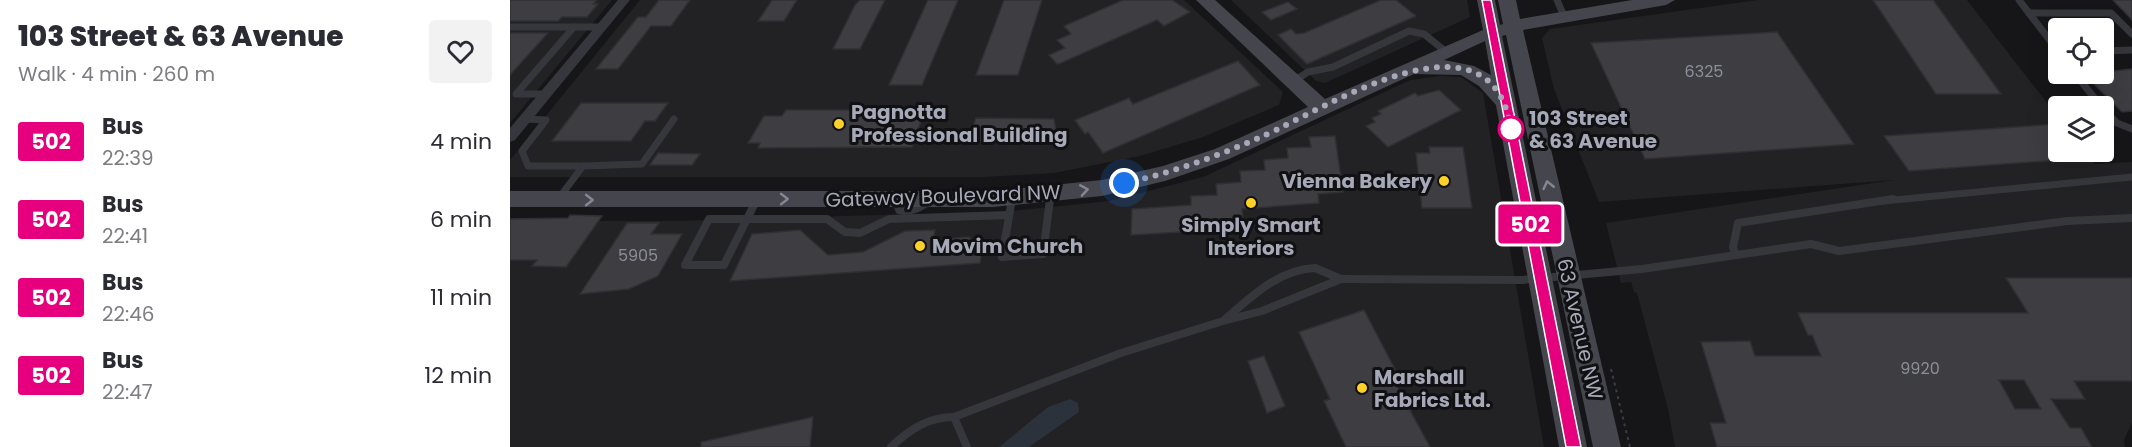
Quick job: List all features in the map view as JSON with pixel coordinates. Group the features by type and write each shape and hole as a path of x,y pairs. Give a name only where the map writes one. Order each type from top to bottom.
{"main road":[{"path":"1205,0 1322,108"},
{"name":"63 Avenue NW","path":"1486,0 1503,30 1607,447"},
{"name":"63 Avenue NW","path":"1507,0 1503,30 1506,105 1573,447"},
{"name":"Gateway Boulevard NW","path":"510,199 752,209 902,210 932,200 1011,207 1051,195 1106,187 1181,168 1253,140 1445,51 1560,8 1666,0"},
{"path":"1399,72 1439,66 1469,70 1486,80 1506,105"}],"street":[{"path":"510,137 624,0"}],"lane":[{"path":"2019,0 2048,39"},
{"path":"2029,13 2111,13 2132,34"},
{"path":"510,27 601,27"},
{"path":"546,94 516,94 574,27"},
{"path":"1294,81 1308,72 1333,67 1409,31 1424,34 1445,51"},
{"path":"2114,51 2132,50"},
{"path":"2083,84 2092,96"},
{"path":"525,119 546,120 522,151 528,166 642,164 674,119"},
{"path":"2114,120 2132,129"},
{"path":"558,200 583,166"},
{"path":"1734,254 1733,247 1738,223 1900,198 2132,177"},
{"path":"752,209 724,265 685,265 709,219 752,209 827,219 845,232 860,232 889,219 902,210 922,219 1011,207 1002,258 1043,254 1051,195"},
{"path":"891,447 910,429 945,417 954,417 1178,333 1262,311 1341,279 1514,280 1623,271 1810,244 1839,251 2067,220 2132,218"},
{"path":"1223,321 1259,291 1291,271 1316,268 1341,279"},
{"path":"954,417 967,447"}],"shaded area":[{"path":"510,0 612,0 510,123"},
{"path":"640,0 1184,0 1283,92 1279,105 1203,137 1140,156 1054,173 984,177 510,177 510,160"},
{"path":"1231,0 1467,0 1470,17 1325,83 1316,81"},
{"path":"1758,0 1967,0 2048,104 2048,162 2093,162 2095,164 2132,162 2132,423 2124,440 2125,447 1675,447 1668,409 1637,293 1634,292 1631,282 1621,283 1606,223 1894,180 1599,202 1554,89 1542,38 1550,29"},
{"path":"1440,76 1461,77 1483,93 1544,447 510,447 510,221 678,221 1012,211 1109,201 1203,177 1410,80"},
{"path":"1070,399 1078,403 1079,412 1029,447 999,447 1048,407"}],"building":[{"path":"510,0 597,0 593,4 598,4 587,17 562,17 558,21 510,21"},
{"path":"659,0 690,0 671,26 651,26 618,69 596,69 638,17 646,17"},
{"path":"772,0 797,0 784,21 758,21"},
{"path":"860,0 885,0 860,49 833,49 855,5"},
{"path":"928,0 958,0 922,85 889,85"},
{"path":"1004,0 1042,0 1018,75 976,75"},
{"path":"1123,0 1172,0 1190,12 1164,26 1157,20 1061,63 1057,64 1049,55 1065,48 1057,40 1071,34 1064,26"},
{"path":"1381,0 1396,0 1416,16 1307,64 1278,35 1291,29 1296,34 1304,33"},
{"path":"1873,0 1933,0 2001,94 1936,94"},
{"path":"2113,0 2132,0 2132,20"},
{"path":"1288,2 1297,9 1271,20 1262,12"},
{"path":"1777,32 1854,144 1645,159 1591,43"},
{"path":"510,33 548,33 510,75"},
{"path":"1238,61 1260,85 1103,153 1088,132 1085,134 1075,120 1129,98 1133,104"},
{"path":"2132,69 2132,111 2122,112 2114,104 2114,96 2106,96 2094,84 2114,84 2114,71"},
{"path":"1439,90 1461,110 1388,147 1366,126 1375,122 1372,118 1381,114 1378,111 1415,93 1418,96"},
{"path":"581,103 668,103 655,121 645,121 631,141 552,141"},
{"name":"Pagnotta Professional Building","path":"786,110 925,110 912,147 758,148 760,143 748,143 764,116 782,116"},
{"path":"976,118 1054,119 1058,144 967,142"},
{"path":"2048,125 2048,161 1909,171 1884,136"},
{"path":"1335,136 1343,192 1318,194 1319,203 1242,209 1243,218 1218,220 1218,230 1131,235 1132,209 1191,205 1191,196 1217,195 1216,184 1241,182 1240,171 1265,170 1264,160 1288,158 1287,148 1311,147 1309,137"},
{"name":"Vienna Bakery","path":"1429,147 1463,147 1472,208 1422,208 1416,153 1430,153"},
{"path":"658,153 700,154 692,165 650,165"},
{"path":"570,215 602,216 566,267 532,266 537,260 510,260 510,219 568,218"},
{"path":"627,223 659,223 651,234 682,234 658,276 629,289 580,294"},
{"path":"800,230 828,255 863,252 905,231 935,230 933,240 969,237 977,244 983,244 980,263 730,281 752,234"},
{"path":"2006,278 2132,278 2132,381 2074,381 2085,399 2051,399 2070,428 2081,428 2092,447 1717,447 1710,423 1726,423 1701,342 1750,341 1755,356 1821,356 1812,335 1808,335 1798,313 2028,313","holes":["1999,380 2024,380 2041,409 2015,409"]},
{"name":"Marshall Fabrics Ltd.","path":"1364,310 1398,375 1392,377 1430,447 1346,447 1324,401 1330,399 1299,332"},
{"path":"1264,356 1285,406 1267,413 1248,361"},
{"path":"813,417 810,447 701,447 701,442"}],"bus line":[{"name":"502","path":"1486,0 1573,447"}],"place":[{"name":"Pagnotta Professional Building","path":"839,124"},
{"name":"103 Street & 63 Avenue","path":"1511,129"},
{"name":"Vienna Bakery","path":"1444,181"},
{"name":"Simply Smart Interiors","path":"1251,203"},
{"name":"Movim Church","path":"920,246"},
{"name":"Marshall Fabrics Ltd.","path":"1362,388"}],"route":[{"path":"1124,183 1222,154 1399,72 1439,66 1459,67 1479,74 1486,80 1506,105 1511,129"}]}
